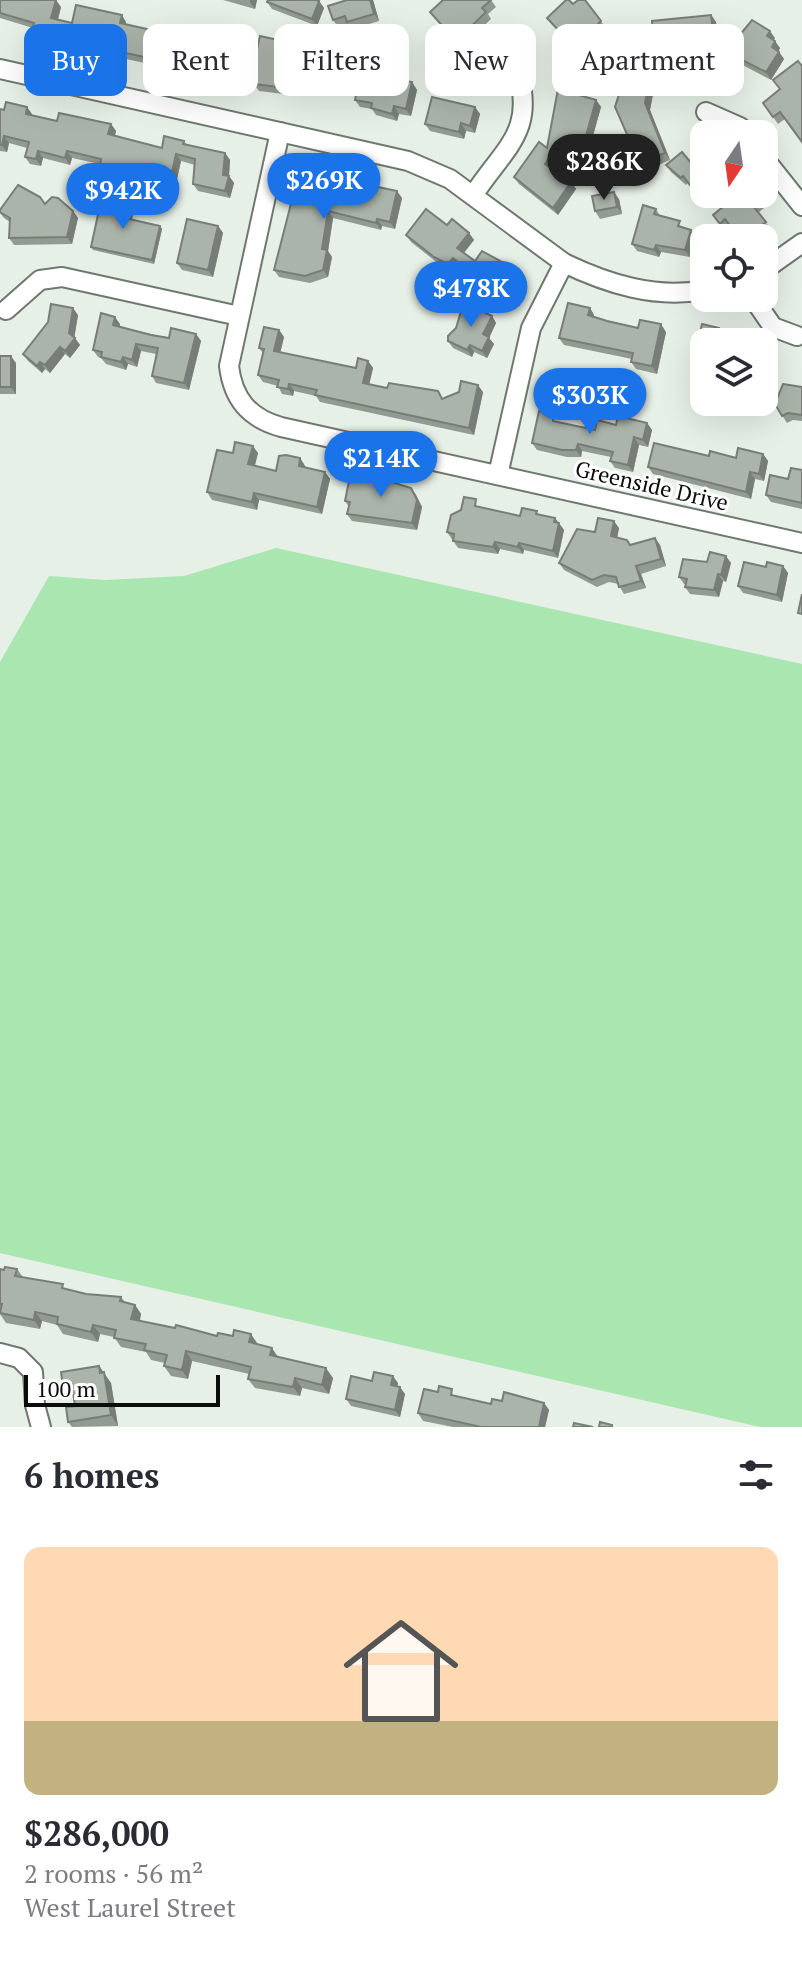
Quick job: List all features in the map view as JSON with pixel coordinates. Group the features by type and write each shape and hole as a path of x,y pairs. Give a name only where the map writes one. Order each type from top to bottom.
{"street":[{"path":"0,69 408,161 450,179 474,194 564,263 605,280 641,290 690,291"},
{"path":"474,194 520,130 525,96"},
{"path":"706,112 724,120"},
{"path":"6,310 40,280 62,277 239,316 280,132"},
{"path":"778,176 802,206"},
{"path":"778,260 802,243"},
{"path":"498,475 531,328 564,263"},
{"path":"763,312 773,327 797,336"},
{"name":"Greenside Drive","path":"239,316 229,366 231,382 241,404 269,423 802,543"},
{"path":"0,1353 19,1358 33,1372 35,1405 41,1427"}],"green space":[{"path":"276,548 802,664 802,1427 760,1427 0,1253 0,662 49,576 105,580 184,576"}],"building":[{"path":"0,0 56,0 51,18 72,23 76,5 122,15 120,23 124,24 34,24 0,13"},
{"path":"268,0 316,0 319,1 312,19"},
{"path":"347,0 370,0 374,14 347,22 345,16 333,20 328,6"},
{"path":"443,0 491,0 482,8 486,12 474,24 441,24 430,12"},
{"path":"566,0 573,4 585,0 601,21 598,24 553,24 547,18"},
{"path":"711,15 712,24 652,24 652,21"},
{"path":"752,20 770,31 767,36 775,41 772,47 779,52 766,72 744,61 744,30"},
{"path":"127,25 143,28 143,57 127,53"},
{"path":"260,36 274,39 274,86 258,84"},
{"path":"798,61 802,66 802,142 780,112 773,117 763,103 780,89 773,80"},
{"path":"356,96 409,96 406,109 394,106 392,114 371,108 372,103 355,100"},
{"path":"557,96 582,96 596,100 584,143 562,140 545,164 571,182 553,208 514,177 539,142 547,148"},
{"path":"618,96 646,96 645,103 665,153 640,164 615,107"},
{"path":"432,97 475,107 470,126 461,123 459,132 425,124"},
{"path":"6,102 27,107 26,114 57,121 59,113 111,124 108,134 162,148 164,136 184,141 183,144 225,153 223,175 229,176 225,191 193,184 195,159 176,154 170,181 100,166 101,159 67,151 65,158 38,151 36,159 25,157 29,142 4,136 0,145 0,109 4,110"},
{"path":"682,152 690,162 690,185 683,176 681,178 666,165"},
{"path":"306,169 333,174 327,199 347,203 355,187 376,192 378,187 397,191 390,222 377,219 376,223 328,211 322,249 327,250 323,270 305,276 274,270 294,192 301,194"},
{"path":"18,185 40,197 45,204 52,197 58,198 73,211 67,237 9,238 10,218 0,210"},
{"path":"614,192 617,207 595,211 592,196"},
{"path":"102,196 133,203 129,219 160,226 152,260 91,247"},
{"path":"643,205 656,209 654,214 680,221 678,226 690,230 685,250 656,245 654,250 632,244"},
{"path":"722,208 755,208 766,222 729,224 725,219 720,224 713,215"},
{"path":"426,209 447,225 452,219 469,233 457,248 475,261 482,251 513,268 496,290 453,258 448,264 406,235"},
{"path":"187,219 218,226 208,270 177,263"},
{"path":"568,303 590,308 588,315 638,328 640,320 661,324 652,366 631,362 633,353 559,338"},
{"path":"51,304 73,308 69,333 75,338 65,351 60,347 45,365 40,362 37,366 23,354 48,322"},
{"path":"467,304 492,316 483,334 489,337 482,351 470,345 467,350 448,341 462,308"},
{"path":"101,313 115,317 113,325 151,335 169,338 171,328 196,334 184,383 152,376 158,348 136,344 132,360 123,357 121,362 101,357 102,352 93,350"},
{"path":"264,327 279,330 274,351 356,368 358,358 368,361 363,383 387,388 389,383 438,391 442,399 459,392 461,381 478,385 469,428 315,395 317,390 289,384 288,389 277,387 279,380 258,375 264,349 259,348"},
{"path":"0,356 11,356 11,387 0,387"},
{"path":"783,384 802,387 802,415 788,413 782,416 778,409 778,396"},
{"path":"539,411 554,415 553,421 595,430 597,420 616,425 618,416 647,423 643,440 634,437 628,465 610,461 613,452 578,444 576,450 562,450 532,443"},
{"path":"235,442 253,446 248,464 276,471 279,456 286,455 300,458 299,466 325,472 317,507 254,493 252,502 207,492 217,450 233,453"},
{"path":"654,443 709,456 710,451 736,458 738,448 763,454 759,474 750,472 746,492 648,467"},
{"path":"791,468 802,470 802,503 766,495 770,475 788,479"},
{"path":"366,474 411,488 417,500 412,523 347,514 350,502 345,501 350,476 365,479"},
{"path":"464,497 476,499 475,506 520,516 522,508 555,518 554,522 559,523 553,551 519,543 518,547 495,542 493,547 453,541 454,534 447,532 451,515 461,510"},
{"path":"598,518 614,521 611,536 627,540 630,545 655,538 661,559 636,566 641,581 619,587 616,577 604,575 592,580 559,563 577,529 595,532"},
{"path":"710,552 726,556 714,590 685,587 687,579 679,577 683,559 707,562"},
{"path":"744,562 766,567 767,562 783,566 777,595 738,586"},
{"path":"5,1267 17,1269 15,1276 63,1284 62,1288 86,1294 121,1297 120,1301 135,1305 131,1319 175,1328 176,1325 217,1336 218,1333 233,1336 234,1330 251,1334 249,1342 272,1348 270,1355 326,1368 322,1385 295,1378 293,1387 248,1379 251,1367 186,1351 182,1370 164,1366 167,1355 144,1350 146,1344 114,1338 116,1330 93,1325 91,1332 57,1324 58,1317 35,1312 34,1320 0,1313 0,1269 4,1270"},
{"path":"99,1366 100,1373 104,1372 111,1415 68,1422 66,1407 75,1406 72,1384 63,1386 61,1372"},
{"path":"374,1372 393,1376 391,1385 400,1387 395,1410 346,1399 351,1376 372,1381"},
{"path":"439,1386 452,1389 451,1395 491,1404 492,1399 502,1401 504,1392 544,1403 539,1427 481,1427 418,1413 424,1389 438,1392"},
{"path":"600,1422 612,1425 612,1427 599,1427"}]}
